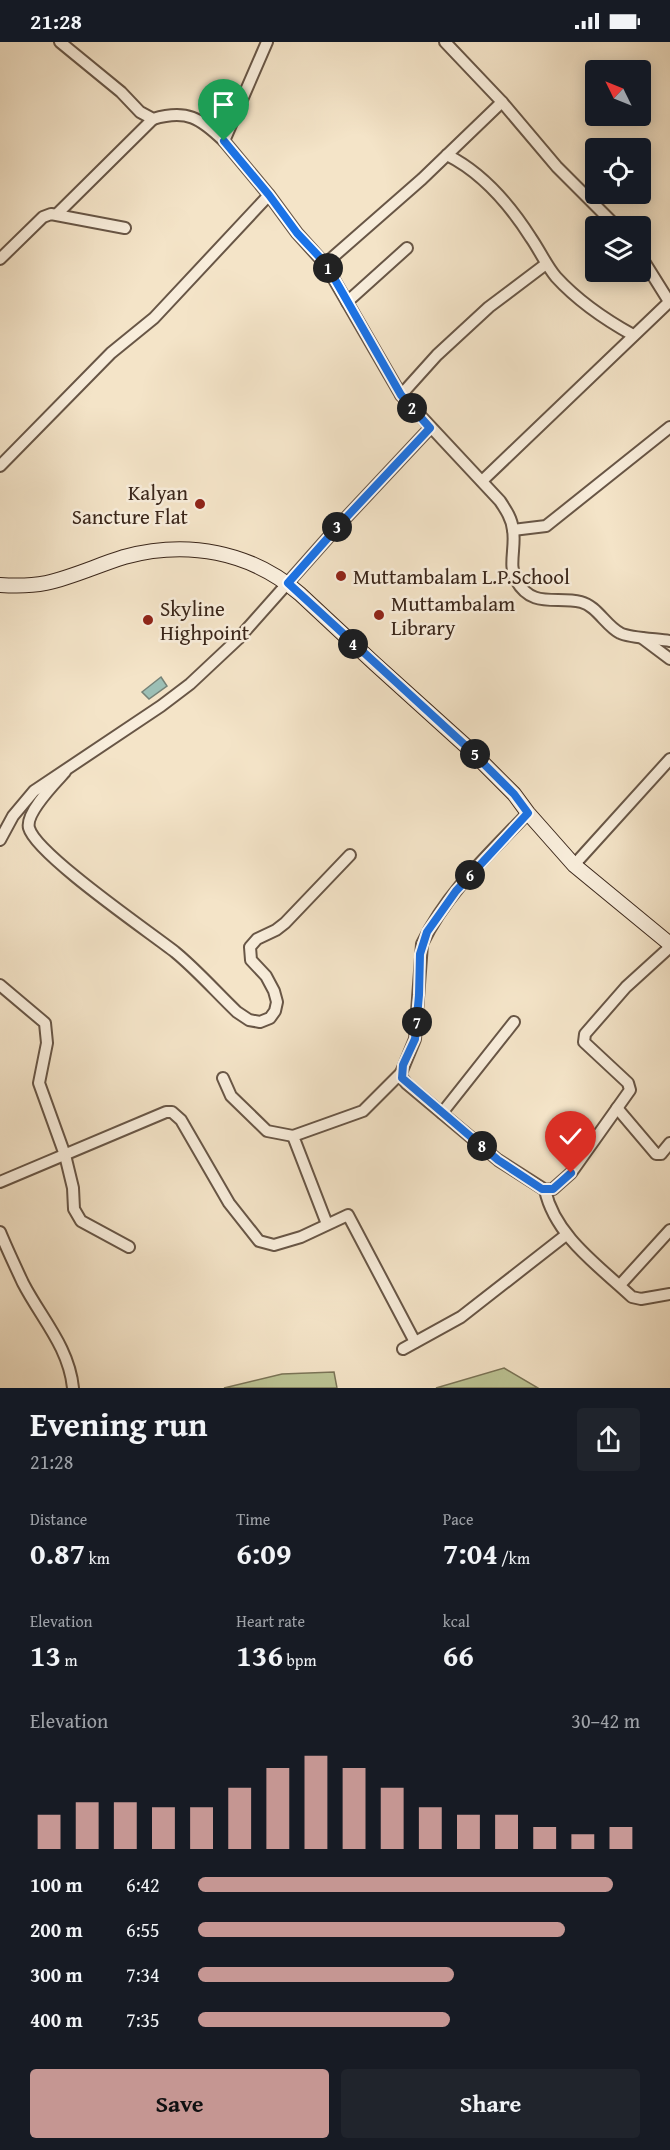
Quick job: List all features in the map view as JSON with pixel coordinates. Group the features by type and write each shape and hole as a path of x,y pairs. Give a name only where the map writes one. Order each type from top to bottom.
{"main road":[{"path":"0,585 43,584 124,557 168,549 191,548 215,552 242,561 288,583 467,747 514,794 574,865 670,945"}],"street":[{"path":"60,42 121,92 140,112 153,119"},
{"path":"224,141 267,42"},
{"path":"446,42 502,102 557,167 606,216"},
{"path":"326,264 422,179 502,102"},
{"path":"57,214 153,119 162,116 188,115 204,122 224,141 297,233 326,264 401,395 461,462 493,491 508,513 513,530 513,571 516,580 528,594 539,600 582,602 590,606 608,625 622,634 670,641"},
{"path":"447,155 464,163 498,194 531,238 546,264 580,300 607,321 633,336"},
{"path":"0,466 111,353 154,318 269,195"},
{"path":"0,259 43,217 51,214 125,228"},
{"path":"347,302 406,248"},
{"path":"401,395 436,355 480,315 546,264"},
{"path":"482,481 670,302 651,272"},
{"path":"513,530 546,526 670,427"},
{"path":"0,840 13,816 34,790 65,772 190,684 238,639 341,523 430,428"},
{"path":"639,636 670,660"},
{"path":"574,865 670,759"},
{"path":"65,772 33,811 28,824 32,835 87,886 176,954 237,1012 249,1020 260,1022 270,1018 277,1002 267,976 251,960 249,950 253,943 285,922 350,855"},
{"path":"223,1078 231,1096 267,1131 293,1136 363,1112 401,1073 415,1039 419,1004 420,954 427,932 456,891 528,813"},
{"path":"401,1073 407,1084 498,1160 546,1190 553,1189 571,1173 630,1088 584,1042 583,1037 626,987 670,945"},
{"path":"0,985 45,1023 48,1043 39,1083 65,1155 73,1188 74,1209 81,1221 129,1247"},
{"path":"442,1113 514,1022"},
{"path":"617,1108 656,1154 661,1154 670,1143"},
{"path":"0,1182 166,1112 172,1112 181,1120 229,1203 259,1241 274,1245 301,1237 348,1215 415,1342"},
{"path":"293,1136 327,1224"},
{"path":"546,1190 552,1213 566,1234 636,1299 670,1294"},
{"path":"620,1285 670,1230"},
{"path":"0,1232 24,1284 53,1331 64,1354 72,1374 73,1388"},
{"path":"403,1349 461,1317 566,1234"}],"green space":[{"path":"504,1368 538,1388 436,1388"},
{"path":"334,1372 337,1388 224,1388 282,1374"}],"water":[{"path":"161,677 167,686 149,699 142,692"}],"place":[{"name":"Kalyan Sancture Flat","path":"200,504"},
{"name":"Muttambalam L.P.School","path":"341,576"},
{"name":"Muttambalam Library","path":"379,615"},
{"name":"Skyline Highpoint","path":"148,620"}],"route":[{"path":"224,141 297,233 326,264 401,395 430,428 288,583 467,747 514,794 528,813 456,891 427,932 420,954 418,1022 415,1039 403,1065 402,1078 498,1160 542,1189 553,1189 571,1173"}]}
